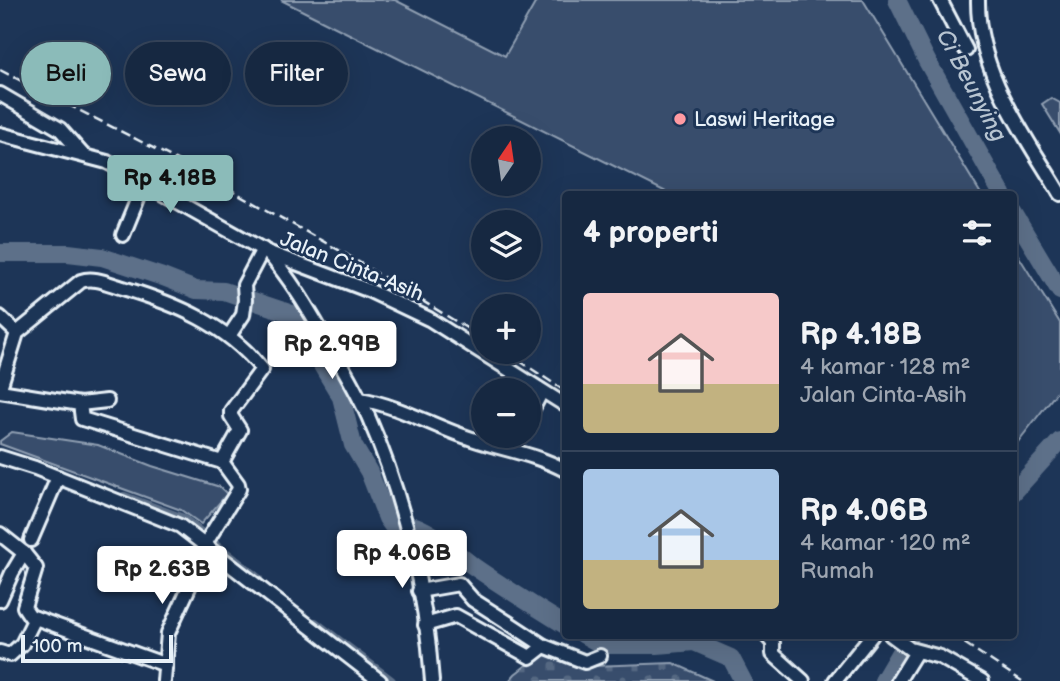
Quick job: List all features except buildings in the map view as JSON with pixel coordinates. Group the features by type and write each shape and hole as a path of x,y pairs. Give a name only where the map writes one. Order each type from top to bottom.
{"street":[{"path":"940,0 966,50"},
{"path":"978,0 978,18 983,41 1003,97 1060,194"},
{"path":"0,94 60,129 83,155"},
{"name":"Jalan Cinta-Asih","path":"0,134 107,162 265,251 370,291 421,315 562,403"},
{"path":"123,235 145,181"},
{"path":"229,336 243,315 245,283 265,251 298,292 360,398 409,536 432,681"},
{"path":"107,401 80,404 0,389 17,333 80,281 89,279 173,304 198,316 229,336 262,371 231,411 231,416 240,430 222,462"},
{"path":"0,317 17,333"},
{"path":"360,398 391,406 471,439"},
{"path":"80,404 82,419 222,462 238,484 239,489 208,540 168,633 164,681"},
{"path":"521,448 562,469"},
{"path":"0,457 170,520 208,540 380,681"},
{"path":"31,540 58,477"},
{"path":"0,534 24,553 36,568 24,607 26,613 166,665"},
{"path":"0,600 24,553"},
{"path":"419,591 460,585 473,600 544,646 585,662 596,658"},
{"path":"425,625 456,616 530,657 544,646"},
{"path":"0,652 10,655 17,650 35,618"},
{"path":"770,639 773,643 773,654 803,681"},
{"path":"835,681 869,639"},
{"path":"896,639 913,651 940,657 982,681"},
{"path":"898,681 913,651"}],"green space":[{"path":"281,0 395,0 505,56 537,0 863,0 979,191 664,191 541,130 541,126 534,126"},
{"path":"1051,98 1060,103 1060,133 1042,104"},
{"path":"1017,253 1060,323 1060,388 1017,443"},
{"path":"12,432 98,445 152,466 220,487 227,494 201,524 181,510 0,444 0,441"},
{"path":"542,653 593,666 673,663 713,681 509,681"}],"waterway":[{"name":"Ci Beunying","path":"897,0 927,61 1000,191"},
{"name":"Ci Beunying","path":"1017,220 1060,291"},
{"path":"0,253 68,253 102,257 196,290 224,291 301,317 314,352 341,397 353,445 369,472 387,518 394,528"},
{"name":"Ci Beunying","path":"1017,489 1060,441"},
{"path":"124,497 183,519 258,579"},
{"path":"415,526 562,623"},
{"path":"315,623 391,681"},
{"path":"591,639 602,645 694,642 731,658 743,681"},
{"name":"Ci Beunying","path":"883,681 908,639"}],"railway":[{"path":"0,70 181,162 344,253 471,331"},
{"path":"524,364 562,389"},
{"path":"958,639 1022,681"}],"place":[{"name":"Laswi Heritage","path":"680,119"}]}
